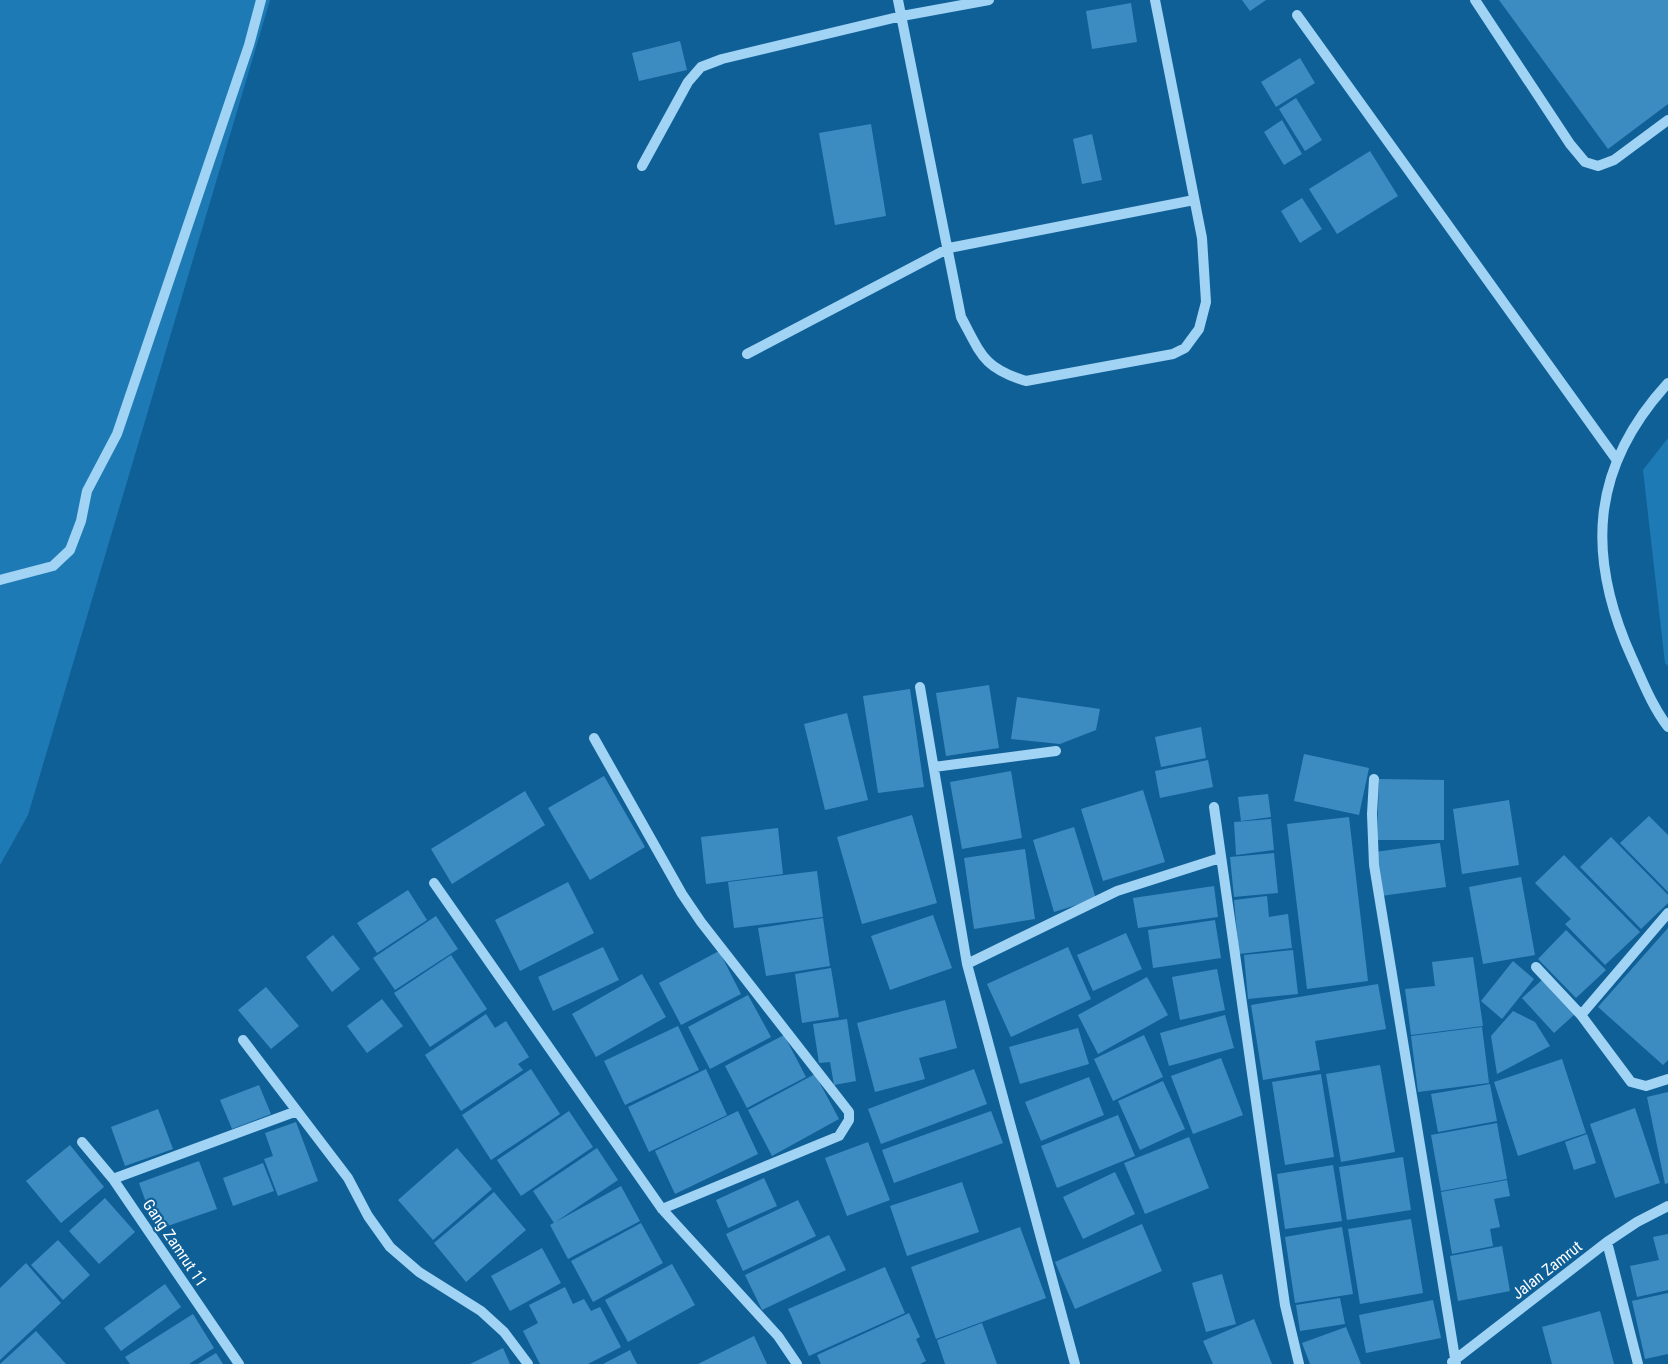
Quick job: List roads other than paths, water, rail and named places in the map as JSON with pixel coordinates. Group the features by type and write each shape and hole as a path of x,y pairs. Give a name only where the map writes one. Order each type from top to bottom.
{"street":[{"path":"0,580 53,566 70,550 81,521 87,491 117,434 249,45 261,0"},
{"path":"898,0 961,317 985,361 1003,374 1026,381 1173,354 1185,348 1199,329 1206,302 1202,238 1155,0"},
{"path":"642,166 688,82 701,67 722,59 902,16 989,0"},
{"path":"1475,0 1570,144 1585,162 1598,166 1614,160 1668,120"},
{"path":"1298,15 1616,459"},
{"path":"747,354 949,248 1194,200"},
{"path":"1668,383 1648,405 1616,459 1604,509 1601,557 1614,619 1655,710 1668,727"},
{"path":"920,687 967,964 1075,1364"},
{"path":"594,738 682,894 701,922 849,1112 849,1120 839,1136 662,1209"},
{"path":"934,767 1056,751"},
{"path":"1374,779 1372,814 1374,865 1453,1362"},
{"path":"1214,807 1285,1305 1299,1364"},
{"path":"967,964 1118,891 1220,858"},
{"path":"434,883 662,1209 778,1336 797,1364"},
{"path":"1581,1015 1668,913"},
{"path":"1536,967 1581,1015 1631,1082 1646,1086 1668,1078"},
{"path":"243,1040 348,1178 368,1216 390,1247 419,1272 481,1311 504,1332 528,1364"},
{"path":"112,1179 297,1112"},
{"name":"Gang Zamrut 11","path":"82,1142 112,1179 239,1364"},
{"name":"Jalan Zamrut","path":"1453,1362 1607,1242 1637,1222 1668,1206"},
{"path":"1607,1242 1638,1364"}]}
